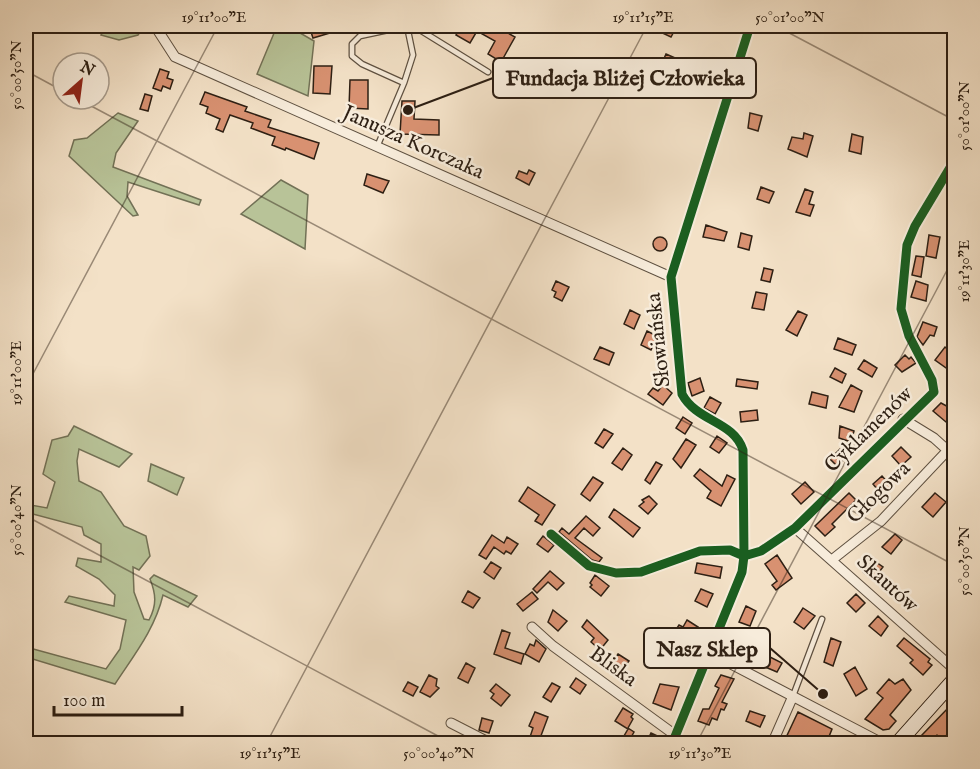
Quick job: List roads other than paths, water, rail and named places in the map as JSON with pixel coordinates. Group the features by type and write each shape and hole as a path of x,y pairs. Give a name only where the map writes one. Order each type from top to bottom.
{"main road":[{"path":"897,744 954,680"}],"street":[{"name":"Janusza Korczaka","path":"155,26 175,57 671,277"},
{"name":"Słowiańska","path":"674,739 742,572 744,556 743,450 740,440 732,432 698,414 688,405 682,394 671,277 744,45"},
{"name":"Cyklamenów","path":"744,556 761,551 795,528 903,419 934,392 932,380 909,336 901,309 908,245 915,226 954,161"},
{"path":"903,419 951,453"},
{"name":"Głogowa","path":"832,559 881,521 951,453"},
{"name":"Skautów","path":"795,528 954,669"},
{"path":"551,534 589,566 616,573 641,572 700,551 730,550 744,556"},
{"name":"Bliska","path":"532,627 553,646 674,739"},
{"path":"708,652 884,744"},
{"path":"772,744 793,696"},
{"path":"451,723 492,744"}],"lane":[{"path":"404,83 352,56 352,44 360,36 407,26 420,30 488,72"},
{"path":"377,147 404,83 413,55 407,26"},
{"path":"793,696 822,619"}],"place":[{"name":"Fundacja Bliżej Człowieka","path":"408,110"},
{"name":"Nasz Sklep","path":"823,694"}]}
